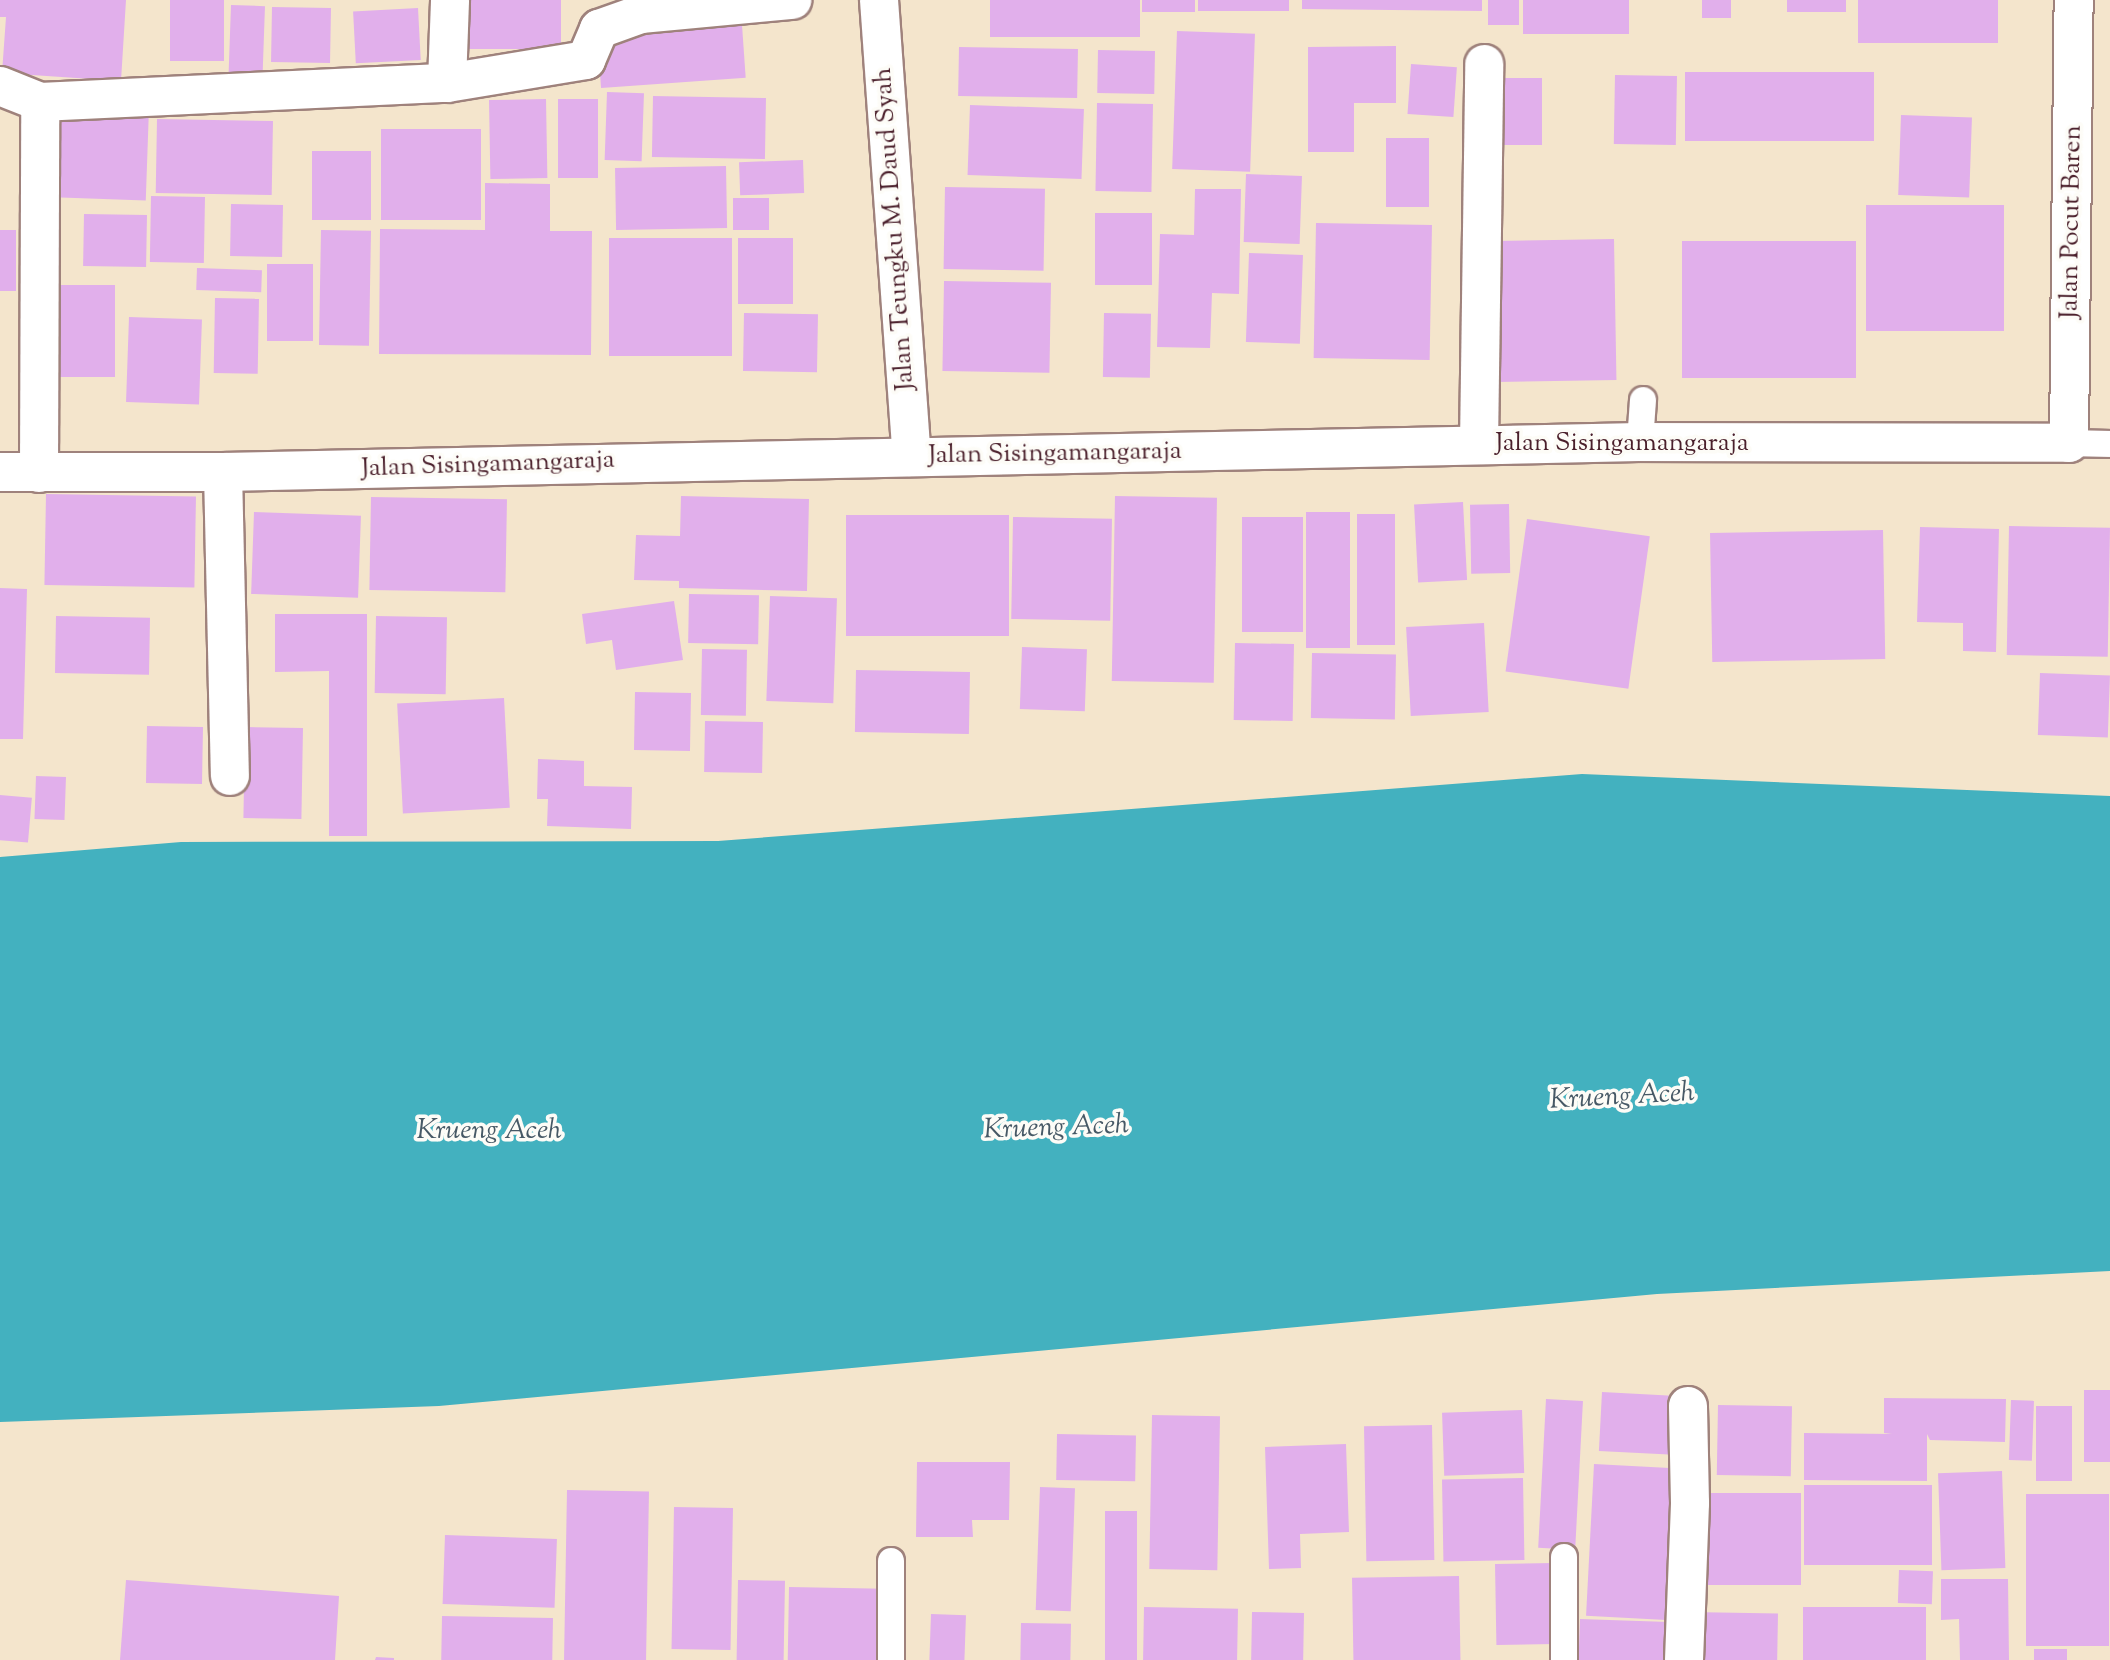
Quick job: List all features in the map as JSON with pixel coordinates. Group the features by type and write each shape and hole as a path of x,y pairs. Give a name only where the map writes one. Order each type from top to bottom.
{"street":[{"path":"447,83 450,0"},
{"path":"0,86 40,102 447,83 586,60 599,29 641,14 792,0"},
{"name":"Jalan Teungku M. Daud Syah","path":"879,0 912,457"},
{"name":"Jalan Pocut Baren","path":"2069,443 2074,0"},
{"path":"1479,445 1484,64"},
{"path":"39,473 40,102"},
{"name":"Jalan Sisingamangaraja","path":"0,472 223,472 1640,442 2069,443"},
{"path":"223,472 230,776"},
{"path":"1684,1660 1690,1503 1688,1406"}],"lane":[{"path":"1640,442 1643,400"},
{"name":"Jalan Sisingamangaraja","path":"2069,443 2110,444"},
{"path":"1564,1557 1564,1660"},
{"path":"891,1561 891,1660"}],"water":[{"name":"Krueng Aceh","path":"1582,774 2110,796 2110,1271 1657,1294 439,1406 0,1422 0,857 181,842 718,841"}],"building":[{"path":"0,0 126,0 121,81 2,73 6,17 0,17"},
{"path":"170,0 224,0 224,61 170,61"},
{"path":"469,0 561,0 561,49 469,49"},
{"path":"990,0 1140,0 1140,37 990,37"},
{"path":"1142,0 1195,0 1195,12 1142,12"},
{"path":"1198,0 1289,0 1289,11 1198,11"},
{"path":"1302,0 1482,0 1482,11 1302,9"},
{"path":"1488,0 1519,0 1519,25 1488,25"},
{"path":"1523,0 1629,0 1629,34 1523,34"},
{"path":"1702,0 1731,0 1731,18 1702,18"},
{"path":"1787,0 1846,0 1846,12 1787,12"},
{"path":"1858,0 1998,0 1998,43 1858,43"},
{"path":"231,5 265,6 263,73 229,72"},
{"path":"272,7 331,8 330,63 271,62"},
{"path":"418,8 421,60 356,63 353,11"},
{"path":"742,25 746,78 601,88 597,35"},
{"path":"1177,31 1255,34 1250,172 1172,169"},
{"path":"1396,46 1396,103 1354,103 1354,152 1308,152 1308,47"},
{"path":"959,47 1078,49 1077,98 958,96"},
{"path":"1098,50 1155,51 1154,94 1097,93"},
{"path":"1411,64 1457,67 1453,117 1408,114"},
{"path":"1685,72 1874,72 1874,141 1685,141"},
{"path":"1615,75 1677,76 1676,145 1614,144"},
{"path":"1495,78 1542,78 1542,145 1495,145"},
{"path":"607,92 644,93 642,161 605,160"},
{"path":"653,96 766,98 765,159 652,157"},
{"path":"546,99 547,178 490,179 489,100"},
{"path":"558,99 598,99 598,178 558,178"},
{"path":"1097,103 1153,104 1151,192 1095,191"},
{"path":"970,105 1084,109 1081,179 968,175"},
{"path":"50,106 149,109 146,200 47,197"},
{"path":"1901,115 1972,117 1969,197 1898,195"},
{"path":"157,119 273,121 272,195 156,193"},
{"path":"381,129 481,129 481,220 381,220"},
{"path":"1386,138 1429,138 1429,207 1386,207"},
{"path":"312,151 371,151 371,220 312,220"},
{"path":"803,160 804,193 740,195 739,162"},
{"path":"726,166 727,228 616,230 615,168"},
{"path":"1246,174 1302,176 1300,244 1244,242"},
{"path":"485,183 550,184 550,231 592,231 591,355 379,354 380,229 485,230"},
{"path":"945,187 1045,189 1044,271 944,269"},
{"path":"1195,189 1241,189 1239,294 1212,293 1210,348 1157,347 1160,234 1194,235"},
{"path":"151,196 205,197 204,263 150,262"},
{"path":"733,198 769,198 769,230 733,230"},
{"path":"231,204 283,205 282,257 230,256"},
{"path":"1866,205 2004,205 2004,331 1866,331"},
{"path":"1095,213 1152,213 1152,285 1095,285"},
{"path":"84,214 147,215 146,267 83,266"},
{"path":"1316,223 1432,225 1430,360 1314,358"},
{"path":"0,230 16,230 16,291 0,291"},
{"path":"321,230 371,231 369,346 319,345"},
{"path":"609,238 732,238 732,356 609,356"},
{"path":"738,238 793,238 793,304 738,304"},
{"path":"1614,239 1616,380 1496,382 1494,241"},
{"path":"1682,241 1856,241 1856,378 1682,378"},
{"path":"1249,253 1303,255 1300,344 1246,342"},
{"path":"267,264 313,264 313,341 267,341"},
{"path":"197,268 262,270 261,292 196,290"},
{"path":"944,281 1051,283 1049,373 942,371"},
{"path":"49,285 115,285 115,377 49,377"},
{"path":"215,298 259,299 258,374 214,373"},
{"path":"744,313 818,314 817,372 743,371"},
{"path":"1104,313 1151,314 1150,378 1103,377"},
{"path":"129,317 202,320 199,404 126,402"},
{"path":"46,494 196,497 194,588 44,585"},
{"path":"681,496 809,499 807,591 679,588 679,581 634,580 636,535 680,536"},
{"path":"1115,496 1217,498 1214,683 1112,681"},
{"path":"371,497 507,499 505,592 369,590"},
{"path":"1463,502 1467,580 1418,582 1414,505"},
{"path":"1509,504 1510,573 1471,574 1470,505"},
{"path":"254,512 361,516 358,598 251,594"},
{"path":"1306,512 1350,512 1350,648 1306,648"},
{"path":"1357,514 1395,514 1395,645 1357,645"},
{"path":"846,515 1009,515 1009,636 846,636"},
{"path":"1013,517 1112,519 1110,621 1011,619"},
{"path":"1242,517 1303,517 1303,632 1242,632"},
{"path":"1527,519 1650,536 1628,689 1506,672"},
{"path":"2009,526 2110,528 2108,657 2007,655"},
{"path":"1920,527 1999,529 1996,652 1963,651 1963,623 1917,622"},
{"path":"1883,530 1885,659 1712,662 1710,533"},
{"path":"0,588 27,589 23,739 0,739"},
{"path":"689,594 759,595 758,644 688,643"},
{"path":"770,596 837,598 833,703 766,701"},
{"path":"674,601 683,660 616,670 612,640 586,644 582,614"},
{"path":"275,614 367,614 367,836 329,836 329,671 275,672"},
{"path":"56,616 150,618 149,675 55,673"},
{"path":"376,616 447,617 446,694 375,693"},
{"path":"1484,623 1489,712 1411,716 1406,627"},
{"path":"1235,643 1294,644 1293,721 1234,720"},
{"path":"1022,647 1087,649 1085,711 1020,709"},
{"path":"702,649 747,650 746,716 701,715"},
{"path":"1312,653 1396,654 1395,719 1311,718"},
{"path":"856,670 970,672 969,734 855,732"},
{"path":"2040,673 2110,675 2108,737 2038,735"},
{"path":"635,692 691,693 690,751 634,750"},
{"path":"504,698 510,808 403,813 397,704"},
{"path":"705,721 763,722 762,773 704,772"},
{"path":"147,726 203,727 202,784 146,783"},
{"path":"245,727 303,728 301,819 243,818"},
{"path":"538,759 584,761 584,786 632,787 631,829 547,826 548,799 537,799"},
{"path":"36,776 66,777 64,820 34,819"},
{"path":"0,795 32,798 28,843 0,840"},
{"path":"2084,1390 2110,1390 2110,1462 2084,1462"},
{"path":"1602,1392 1682,1396 1679,1455 1599,1451"},
{"path":"1884,1398 2006,1399 2005,1442 1930,1440 1927,1434 1927,1481 1804,1480 1804,1433 1892,1434 1884,1433"},
{"path":"1546,1399 1583,1401 1575,1550 1538,1548"},
{"path":"2011,1400 2034,1401 2032,1461 2009,1460"},
{"path":"1718,1405 1792,1406 1791,1476 1717,1475"},
{"path":"2036,1406 2072,1406 2072,1481 2036,1481"},
{"path":"1522,1410 1524,1473 1444,1476 1442,1413"},
{"path":"1152,1415 1220,1416 1217,1570 1149,1569"},
{"path":"1432,1425 1434,1560 1366,1561 1364,1426"},
{"path":"1057,1434 1136,1435 1135,1481 1056,1480"},
{"path":"1346,1444 1349,1532 1300,1534 1301,1568 1269,1569 1265,1447"},
{"path":"917,1462 1010,1462 1009,1520 972,1520 973,1537 916,1537"},
{"path":"1594,1464 1679,1468 1671,1620 1586,1616"},
{"path":"2002,1471 2005,1568 1941,1570 1938,1473"},
{"path":"1523,1478 1524,1560 1443,1561 1442,1479"},
{"path":"1804,1485 1932,1485 1932,1565 1804,1565"},
{"path":"1040,1487 1075,1488 1071,1611 1036,1610"},
{"path":"567,1490 649,1491 646,1660 564,1660"},
{"path":"1698,1493 1801,1493 1801,1585 1698,1585"},
{"path":"2026,1494 2109,1494 2109,1646 2026,1646"},
{"path":"674,1507 733,1508 731,1650 672,1649"},
{"path":"1105,1511 1137,1511 1137,1660 1105,1660"},
{"path":"445,1535 557,1539 555,1608 443,1604"},
{"path":"1553,1563 1554,1644 1496,1645 1495,1564"},
{"path":"1899,1570 1933,1571 1932,1604 1898,1603"},
{"path":"1459,1576 1460,1660 1353,1660 1352,1578"},
{"path":"1941,1579 2008,1579 2009,1660 1960,1660 1959,1619 1941,1620"},
{"path":"126,1580 339,1596 335,1660 120,1660"},
{"path":"738,1580 785,1581 784,1660 737,1660"},
{"path":"789,1587 884,1589 883,1660 788,1660"},
{"path":"1144,1607 1238,1609 1237,1660 1143,1660"},
{"path":"1803,1607 1926,1607 1926,1660 1803,1660"},
{"path":"1252,1612 1304,1613 1303,1660 1251,1660"},
{"path":"1690,1612 1778,1614 1777,1660 1689,1660"},
{"path":"931,1614 966,1615 964,1660 929,1660"},
{"path":"442,1616 553,1618 552,1660 441,1660"},
{"path":"1580,1619 1676,1622 1675,1660 1579,1660"},
{"path":"1021,1623 1071,1624 1070,1660 1020,1660"},
{"path":"2034,1649 2067,1649 2067,1660 2034,1660"},
{"path":"376,1657 394,1658 394,1660 375,1660"}]}
